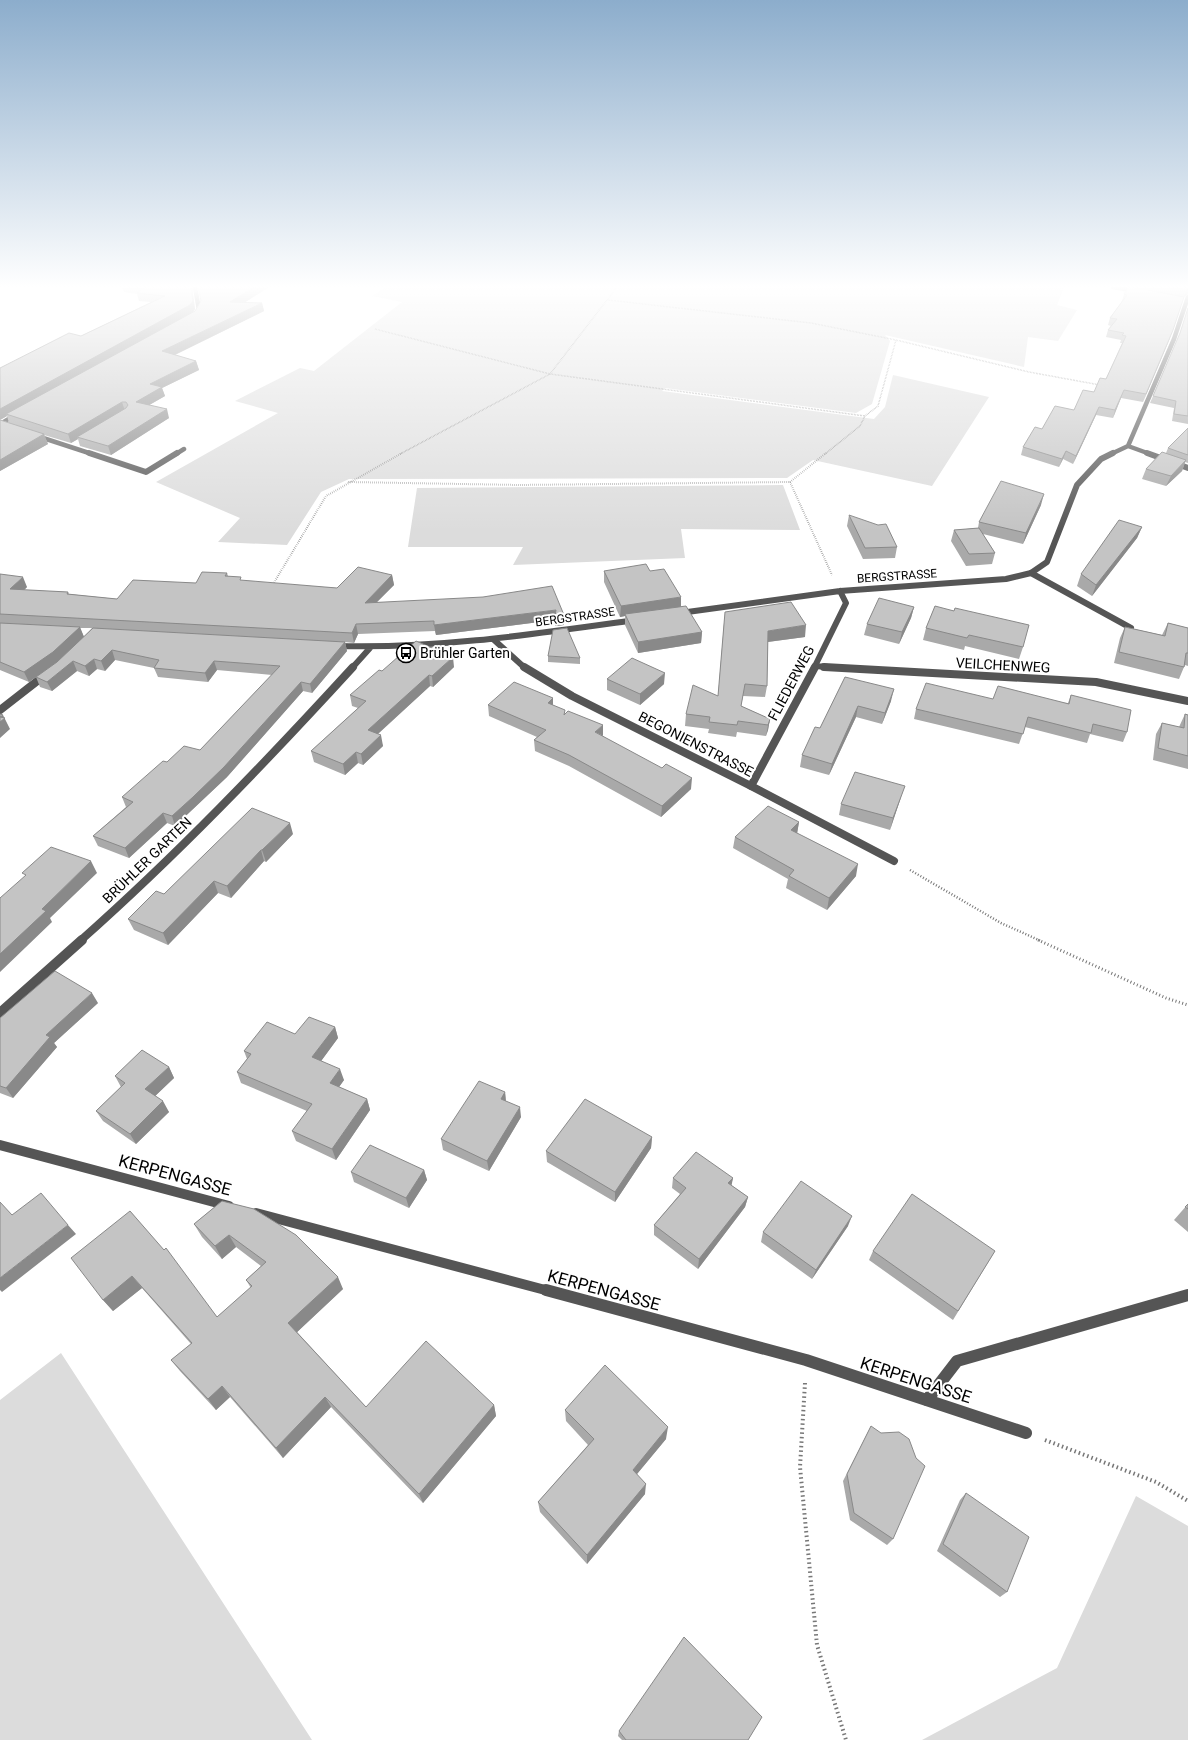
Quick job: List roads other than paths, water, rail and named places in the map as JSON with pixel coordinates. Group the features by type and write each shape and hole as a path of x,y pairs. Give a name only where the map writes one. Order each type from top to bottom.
{"street":[{"path":"1161,368 1128,446 1188,468"},
{"path":"0,424 21,412"},
{"path":"0,424 7,426"},
{"path":"29,433 146,472 184,449"},
{"path":"72,447 78,444"},
{"name":"BERGSTRASSE","path":"674,614 840,591 1006,579 1031,573 1047,562 1077,485 1101,459 1128,446"},
{"path":"1031,573 1131,628"},
{"name":"FLIEDERWEG","path":"751,786 815,666 846,603 840,591"},
{"name":"BERGSTRASSE","path":"331,646 370,648 493,639 643,619"},
{"name":"BEGONIENSTRASSE","path":"493,639 521,665 572,696 751,786 894,861"},
{"name":"BRÜHLER GARTEN","path":"0,1014 124,902 271,757 370,648"},
{"name":"VEILCHENWEG","path":"815,666 1096,682 1188,701"},
{"path":"0,710 54,669"},
{"name":"KERPENGASSE","path":"0,1145 806,1360 1026,1433"},
{"path":"927,1400 958,1361 1188,1295"}],"place":[{"name":"Brühler Garten","path":"406,653"}]}
